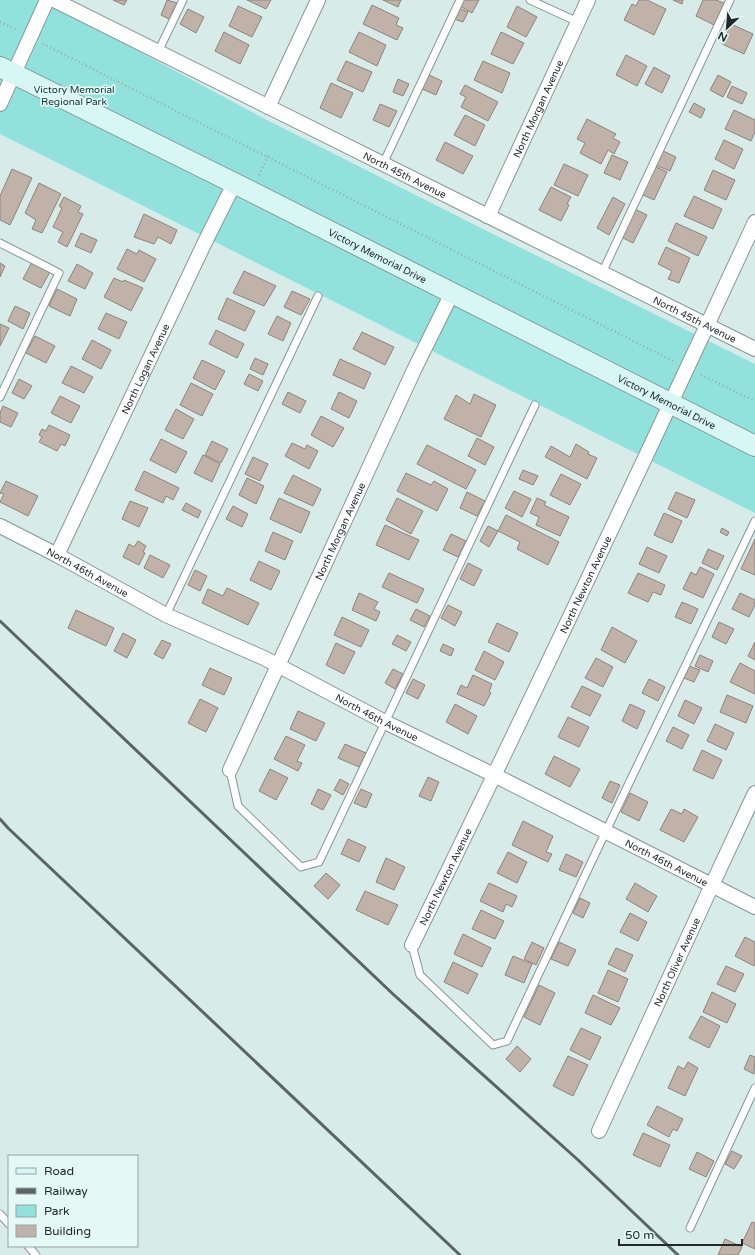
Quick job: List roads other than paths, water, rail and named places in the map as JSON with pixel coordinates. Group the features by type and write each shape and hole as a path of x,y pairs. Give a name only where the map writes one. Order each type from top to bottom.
{"street":[{"path":"0,104 7,71 47,0"},
{"name":"North 45th Avenue","path":"54,0 755,349"},
{"path":"268,106 318,0"},
{"name":"North Morgan Avenue","path":"487,216 588,0"},
{"name":"Victory Memorial Drive","path":"7,71 755,446"},
{"name":"North Logan Avenue","path":"57,555 234,184"},
{"name":"North Newton Avenue","path":"412,945 671,404 755,222"},
{"name":"North Morgan Avenue","path":"230,770 414,370 452,293"},
{"name":"North 46th Avenue","path":"0,526 57,555 166,615 264,658 385,722 494,775 755,907"},
{"name":"North Oliver Avenue","path":"599,1131 755,793"}],"lane":[{"path":"158,52 183,0"},
{"path":"383,164 460,0"},
{"path":"530,0 578,22"},
{"path":"602,273 730,0"},
{"path":"0,243 59,273 0,397"},
{"path":"166,615 318,296"},
{"path":"230,770 238,806 301,867 320,862 535,405"},
{"path":"412,945 420,975 493,1045 507,1041 755,521"},
{"path":"690,1228 755,1088"},
{"path":"0,1214 8,1223"},
{"path":"29,1247 36,1255"}],"railway":[{"path":"0,621 394,995 577,1159 678,1255"},
{"path":"0,819 460,1255"}],"park label":[{"name":"Victory Memorial Regional Park","path":"74,94"}]}
